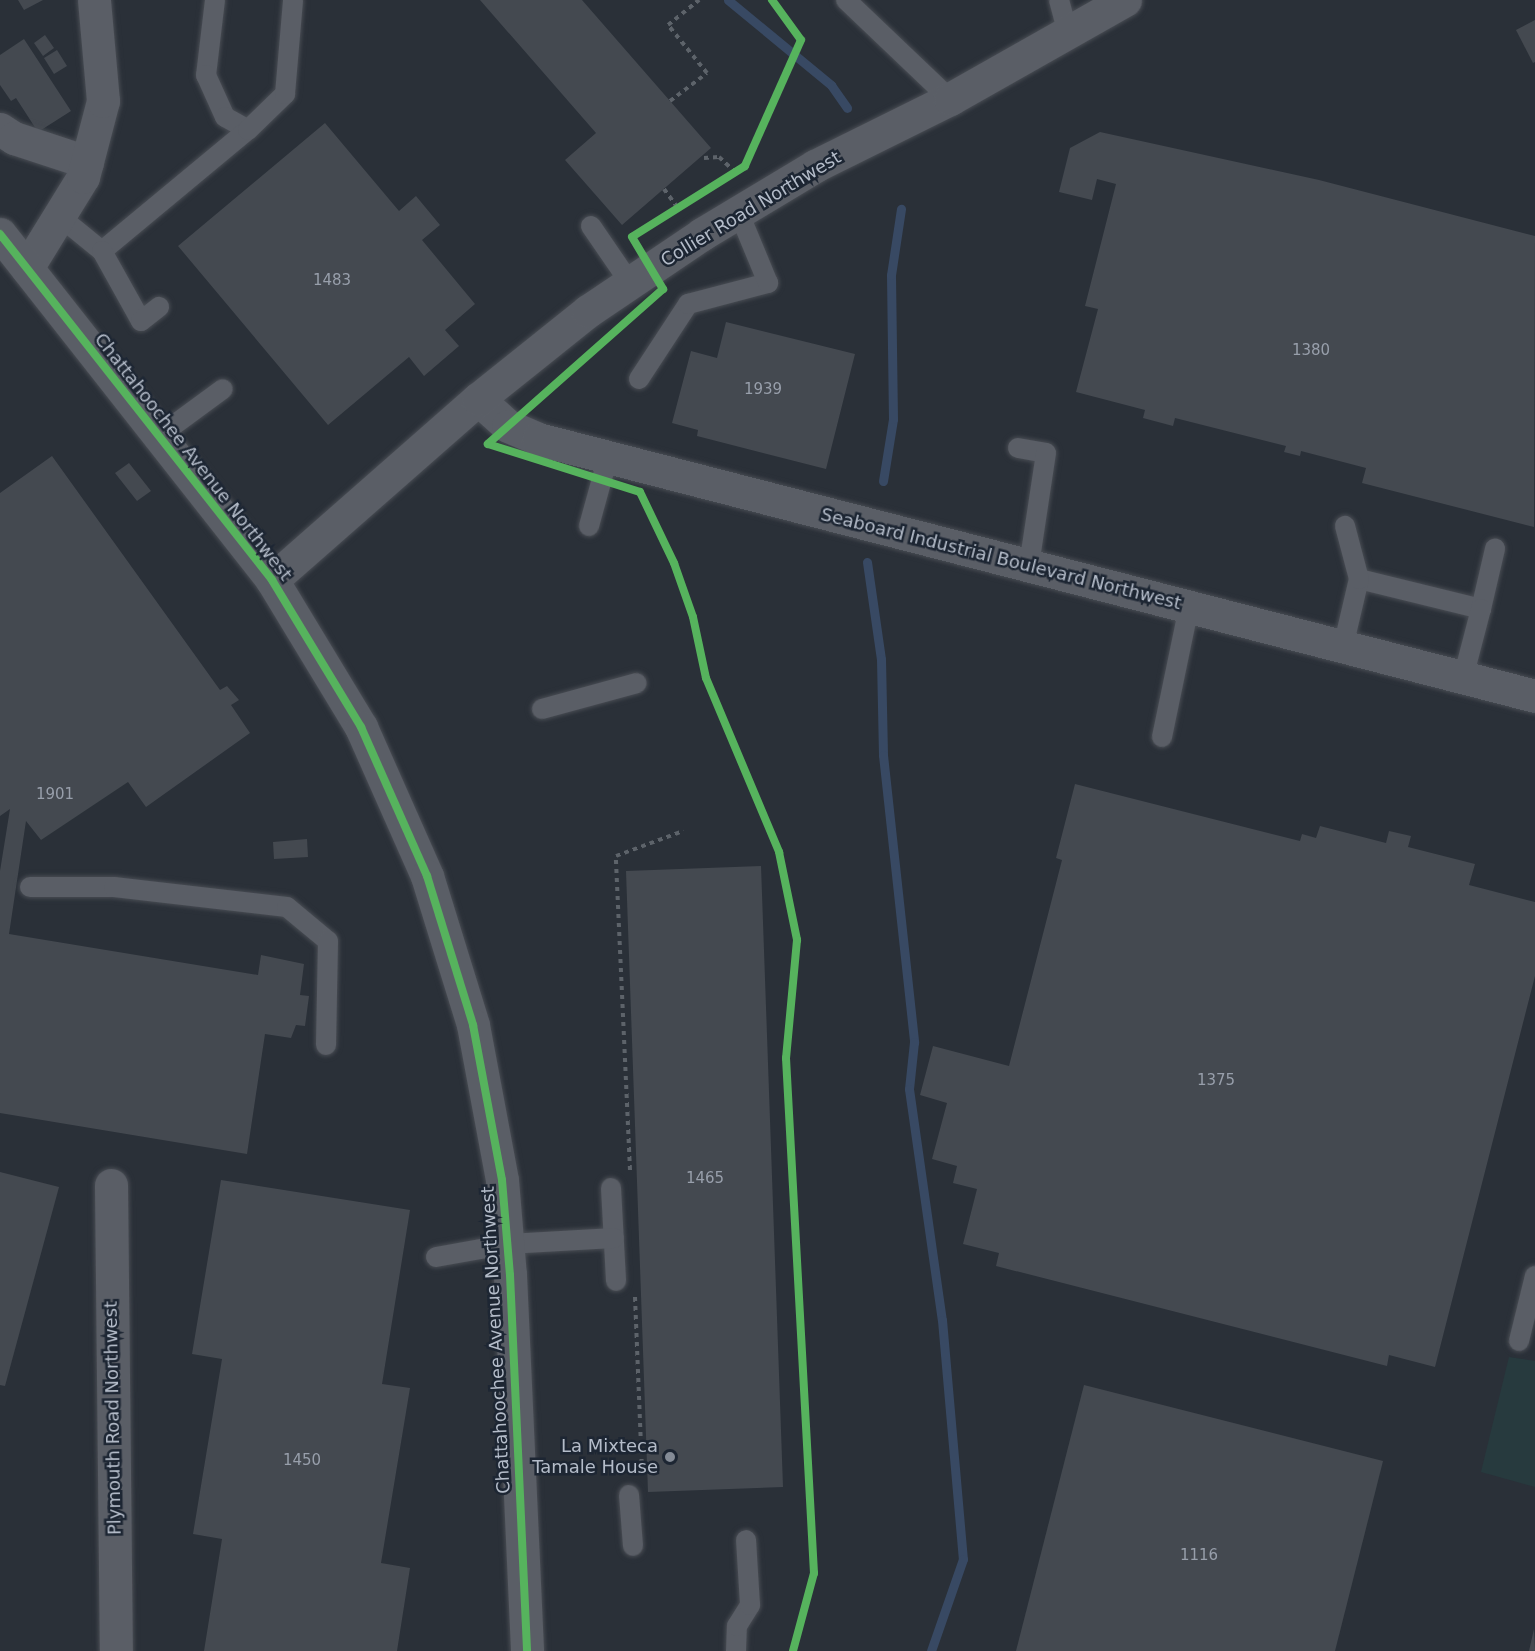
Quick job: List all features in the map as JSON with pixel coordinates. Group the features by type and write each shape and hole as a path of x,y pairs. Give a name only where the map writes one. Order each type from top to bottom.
{"street":[{"path":"27,268 83,177 104,101 94,0"},
{"name":"Collier Road Northwest","path":"272,580 478,399 588,311 815,166 950,99 1063,15 1125,0"},
{"path":"0,129 14,138 87,162"},
{"name":"Chattahoochee Avenue Northwest","path":"0,234 272,580 361,727 427,876 473,1025 502,1180 508,1244 527,1651"},
{"name":"Seaboard Industrial Boulevard Northwest","path":"478,399 508,426 538,439 1535,696"},
{"name":"Plymouth Road Northwest","path":"111,1185 116,1651"}],"lane":[{"path":"215,0 206,75 225,117 248,130"},
{"path":"102,251 248,130 285,94 293,0"},
{"path":"846,0 950,99"},
{"path":"639,379 688,304 768,283 739,213"},
{"path":"59,216 102,251 141,321 159,307"},
{"path":"591,226 630,283"},
{"path":"159,436 223,389"},
{"path":"1018,448 1046,453 1029,566"},
{"path":"589,526 608,457"},
{"path":"1342,647 1359,579 1345,526"},
{"path":"1463,678 1495,549"},
{"path":"1359,579 1480,609"},
{"path":"1162,736 1190,607"},
{"path":"542,709 637,683"},
{"path":"30,887 114,887 287,907 328,941 326,1045"},
{"path":"611,1188 616,1281"},
{"path":"436,1257 508,1244 614,1238"},
{"path":"1519,1341 1535,1276"},
{"path":"629,1495 633,1546"},
{"path":"736,1651 737,1626 750,1605 746,1540"}],"path":[{"path":"670,101 707,73 668,25 699,0"},
{"path":"704,158 720,157 735,172"},
{"path":"664,189 677,207"},
{"path":"616,856 683,831"}],"green space":[{"path":"1509,1357 1535,1361 1535,1487 1481,1472"}],"building":[{"path":"18,0 43,0 24,10"},
{"path":"480,0 582,0 711,148 622,225 565,160 596,133"},
{"path":"1535,20 1535,62 1533,63 1516,30"},
{"path":"45,35 54,48 43,56 34,43"},
{"path":"24,39 71,111 38,132 16,98 11,101 0,85 0,55"},
{"path":"57,50 67,66 54,74 44,58"},
{"path":"325,123 399,211 416,196 440,225 422,240 475,304 445,330 459,346 424,376 409,357 328,425 178,246"},
{"path":"1100,132 1319,180 1535,236 1534,527 1362,483 1366,468 1301,451 1300,456 1284,452 1286,446 1175,418 1173,426 1143,418 1145,410 1076,392 1098,309 1085,306 1116,184 1097,179 1092,200 1059,192 1070,148"},
{"path":"726,322 855,354 826,469 697,436 698,430 672,423 691,351 717,358"},
{"path":"52,456 220,690 227,686 239,700 231,705 250,733 146,807 128,782 41,840 26,821 9,934 258,975 261,955 304,964 300,995 309,996 305,1026 296,1025 291,1038 265,1034 247,1154 0,1113 0,871 10,809 0,816 0,493"},
{"path":"129,463 151,491 137,501 115,473"},
{"path":"1075,784 1300,841 1302,834 1316,838 1320,826 1386,843 1389,831 1411,836 1408,847 1475,864 1469,885 1535,902 1535,976 1435,1367 1389,1355 1387,1366 996,1266 999,1253 963,1244 977,1189 953,1183 957,1166 932,1159 947,1103 920,1095 933,1046 1009,1066 1062,860 1056,858"},
{"path":"307,839 308,857 274,859 273,842"},
{"path":"761,866 783,1487 648,1492 626,871"},
{"path":"0,1172 59,1187 5,1386 0,1385"},
{"path":"221,1180 410,1210 382,1384 410,1388 381,1563 410,1568 397,1651 204,1651 222,1539 193,1534 222,1359 192,1354"},
{"path":"1084,1385 1383,1461 1335,1651 1016,1651"},
{"path":"1534,1629 1535,1651 1529,1651"}],"waterway":[{"path":"728,0 831,85 847,108"},
{"path":"883,481 893,419 891,275 901,209"},
{"path":"867,562 881,659 883,755 914,1042 909,1089 942,1320 963,1559 931,1651"}],"cycle path":[{"path":"772,0 801,40 745,166 632,237 663,289 488,444 640,492 674,563 693,617 706,678 779,852 797,940 786,1058 814,1573 793,1651"},
{"path":"0,234 272,580 361,727 427,876 473,1025 502,1180 510,1275 527,1651"}],"place":[{"name":"La Mixteca Tamale House","path":"670,1457"}]}
